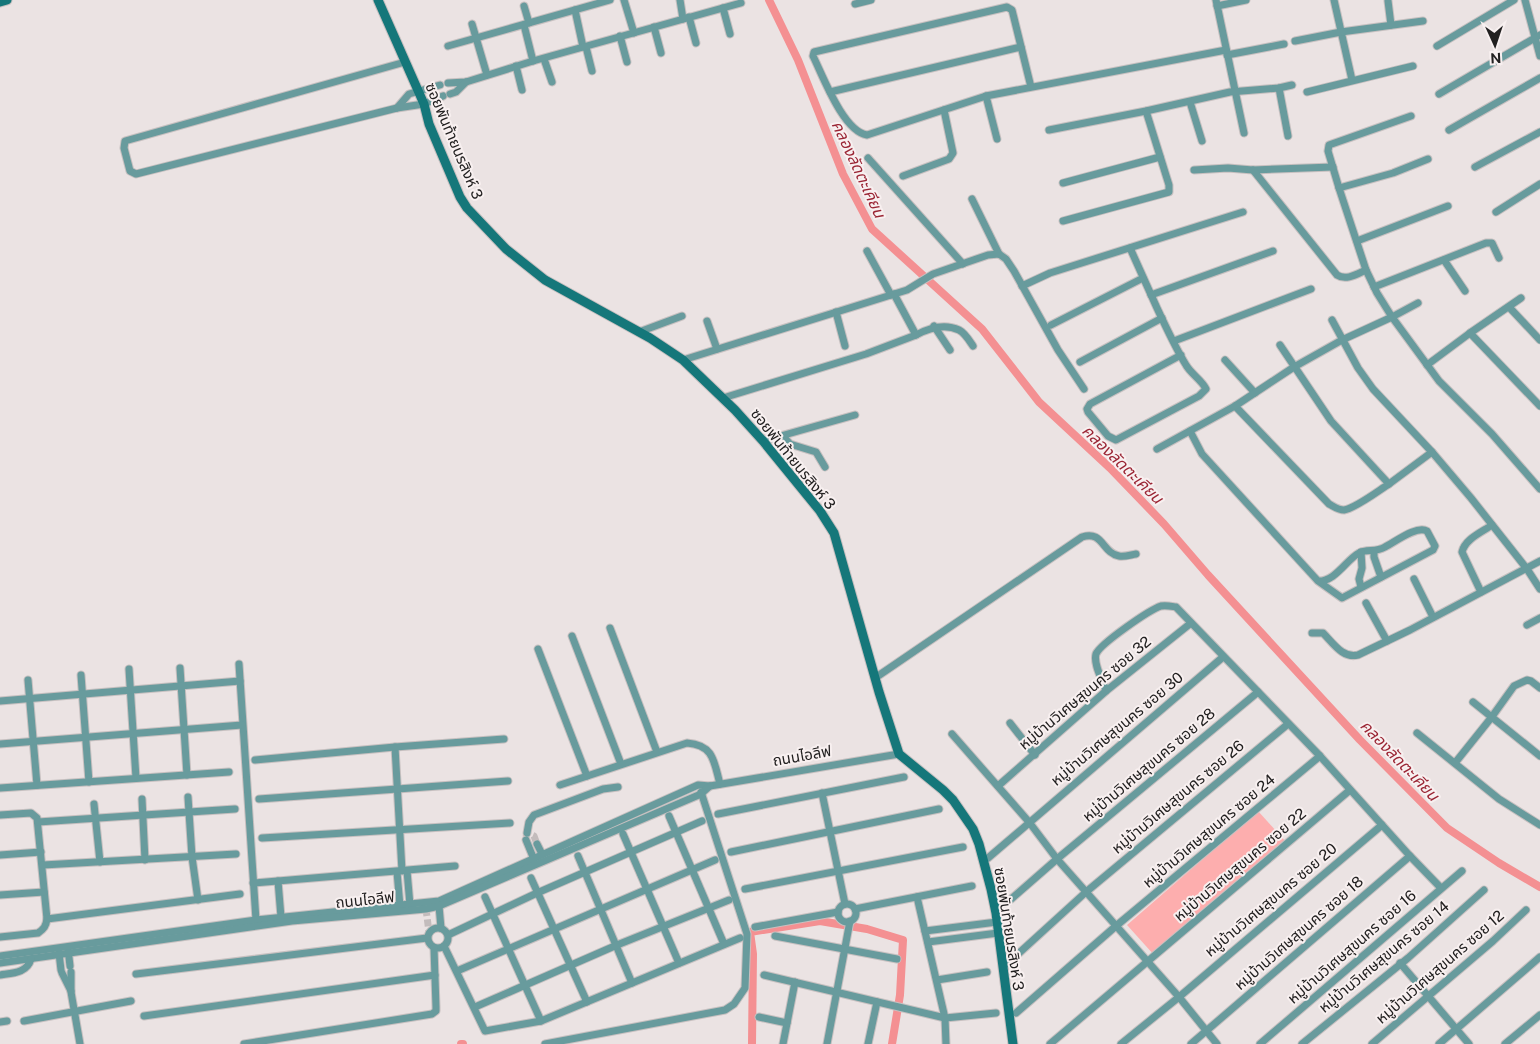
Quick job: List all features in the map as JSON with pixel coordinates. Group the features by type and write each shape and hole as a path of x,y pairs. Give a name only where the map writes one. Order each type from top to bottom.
{"street":[{"path":"0,2 8,0"},
{"name":"ซอยพันท้ายนรสิงห์ 3","path":"378,0 424,104 429,124 460,197 467,208 506,249 545,280 639,332 682,360 723,398 763,442 820,511 834,533 875,678 899,754 943,790 961,810 973,829 988,875 997,922 1012,1044"},
{"path":"448,46 610,0"},
{"path":"624,0 634,33"},
{"path":"680,0 696,43"},
{"path":"855,4 871,0"},
{"path":"1244,133 1216,3 1246,0"},
{"path":"1334,0 1352,80"},
{"path":"1437,46 1514,0"},
{"path":"1525,0 1537,36 1540,56"},
{"path":"1388,1 1390,25"},
{"path":"396,108 409,94 444,84 466,82 533,61 740,3"},
{"path":"524,6 533,61"},
{"path":"1031,87 1012,10 1007,6 816,50 813,56 843,114 855,130 861,134 873,133 986,96 1284,44"},
{"path":"723,8 730,34"},
{"path":"575,10 592,71"},
{"path":"1295,41 1423,20"},
{"path":"472,24 487,75"},
{"path":"654,27 661,53"},
{"path":"620,36 626,62"},
{"path":"1439,94 1537,36"},
{"path":"830,92 1021,47"},
{"path":"544,58 552,82"},
{"path":"405,62 125,141 123,145 130,171 136,174 396,108 424,104 456,92 466,82"},
{"path":"516,66 522,90"},
{"path":"1306,92 1413,66"},
{"path":"1449,130 1540,78"},
{"path":"1049,130 1235,92 1292,85"},
{"path":"1279,88 1288,136"},
{"path":"986,96 997,139"},
{"path":"1190,102 1202,142"},
{"path":"902,176 949,159 953,153 944,110"},
{"path":"1063,220 1169,192 1146,111"},
{"path":"1411,116 1329,145 1328,151 1366,270 1392,317 1426,365 1439,381 1492,434 1540,489"},
{"path":"1475,166 1540,132"},
{"path":"1063,183 1160,157"},
{"path":"868,158 964,264"},
{"path":"1339,188 1393,173 1428,159"},
{"path":"1194,170 1333,167"},
{"path":"1253,170 1337,275 1341,278 1346,278 1366,270"},
{"path":"1496,212 1540,184"},
{"path":"972,198 998,254 1006,259 1058,350 1084,389"},
{"path":"1357,241 1448,206"},
{"path":"1022,286 1050,274 1243,212"},
{"path":"1374,287 1480,244 1490,242 1500,258"},
{"path":"1130,248 1151,295 1181,355 1186,366 1205,386 1206,390 1199,396 1116,440 1108,436 1088,412 1087,409 1090,404 1181,355"},
{"path":"867,250 916,335"},
{"path":"1151,295 1273,251"},
{"path":"682,360 893,295 913,287 933,274 988,255 998,254"},
{"path":"1444,260 1465,291"},
{"path":"1051,325 1143,278"},
{"path":"1174,341 1311,288"},
{"path":"1426,365 1522,298"},
{"path":"1157,449 1234,406 1294,367 1342,340 1418,303"},
{"path":"1509,308 1540,340"},
{"path":"836,312 845,346"},
{"path":"639,332 682,316"},
{"path":"1080,362 1162,318"},
{"path":"1332,320 1358,368 1373,389 1432,452 1527,569 1540,589"},
{"path":"708,321 717,349"},
{"path":"934,326 950,350"},
{"path":"723,398 866,354 934,326 959,330 973,346"},
{"path":"1470,333 1540,406"},
{"path":"1280,345 1331,422 1389,484"},
{"path":"1225,360 1256,393"},
{"path":"1234,406 1329,504 1337,509 1344,510 1352,507 1389,484 1432,452"},
{"path":"763,442 855,415"},
{"path":"1190,431 1202,454 1318,581 1341,598 1434,550 1435,546 1428,532 1422,529 1415,531 1379,551 1361,552 1327,580 1318,581"},
{"path":"783,436 790,444 816,452 825,467"},
{"path":"1481,592 1462,552 1463,546 1468,541 1492,525"},
{"path":"875,678 1082,537 1088,535 1097,537 1110,552 1117,556 1122,557 1136,554"},
{"path":"1374,551 1381,577"},
{"path":"1361,552 1362,568 1359,580 1361,587"},
{"path":"1312,633 1324,633 1346,655 1351,656 1387,641 1540,561"},
{"path":"1414,579 1434,617"},
{"path":"1366,603 1387,641"},
{"path":"1106,691 1096,663 1096,657 1102,646 1152,611 1169,605 1176,608 1320,756 1441,888"},
{"path":"1527,625 1540,618"},
{"name":"หมู่บ้านวิเศษสุขนคร ซอย 32","path":"998,786 1106,691 1191,623"},
{"path":"610,628 657,752"},
{"path":"572,636 621,764"},
{"path":"538,649 587,776"},
{"name":"หมู่บ้านวิเศษสุขนคร ซอย 30","path":"988,858 1223,657"},
{"path":"239,664 256,920"},
{"path":"180,668 188,775"},
{"path":"129,669 136,778"},
{"path":"81,675 89,782"},
{"path":"28,680 37,785"},
{"path":"0,701 240,681"},
{"path":"1455,763 1514,686 1520,682 1531,681 1540,688"},
{"name":"หมู่บ้านวิเศษสุขนคร ซอย 28","path":"1002,907 1258,692"},
{"path":"1473,702 1540,756"},
{"path":"1010,723 1035,755"},
{"name":"หมู่บ้านวิเศษสุขนคร ซอย 26","path":"1007,964 1086,892 1288,724"},
{"path":"0,744 242,725"},
{"path":"1417,733 1499,799 1540,826"},
{"path":"952,734 1029,822 1057,859 1179,997 1217,1044"},
{"path":"256,760 504,739"},
{"path":"560,785 687,743 698,744 712,754 720,784"},
{"path":"395,747 402,871 400,906"},
{"name":"ถนนไอลีฟ","path":"0,963 31,959 68,950 256,920 439,901 533,857 698,785 710,786 899,754"},
{"name":"หมู่บ้านวิเศษสุขนคร ซอย 24","path":"1016,1013 1116,926 1320,756"},
{"path":"0,788 229,772"},
{"path":"718,814 904,777"},
{"path":"259,799 508,781"},
{"path":"545,1044 726,1010 734,1004 745,988 747,934 698,785"},
{"name":"ถนนไอลีฟ","path":"68,950 292,921 426,909 439,906 701,794 710,786"},
{"path":"533,857 527,836 529,822 534,815 603,789 618,788"},
{"name":"หมู่บ้านวิเศษสุขนคร ซอย 22","path":"1050,1044 1350,790"},
{"path":"822,793 845,904"},
{"path":"188,797 192,857 198,900"},
{"path":"142,799 144,860"},
{"path":"94,804 100,862"},
{"path":"38,822 235,809"},
{"path":"731,852 939,809"},
{"path":"0,815 31,813 37,818 47,919 46,925 38,934 0,936"},
{"path":"669,816 724,944"},
{"path":"448,935 630,851 702,821"},
{"path":"262,838 510,823"},
{"name":"หมู่บ้านวิเศษสุขนคร ซอย 20","path":"1121,1044 1382,824"},
{"path":"623,834 679,963"},
{"path":"537,844 542,854"},
{"path":"744,889 963,847"},
{"path":"0,855 41,852"},
{"path":"42,866 236,854"},
{"path":"578,856 632,982"},
{"name":"หมู่บ้านวิเศษสุขนคร ซอย 18","path":"1191,1044 1410,856"},
{"path":"457,971 715,860"},
{"path":"253,883 455,866"},
{"path":"402,871 410,905"},
{"name":"หมู่บ้านวิเศษสุขนคร ซอย 16","path":"1260,1044 1462,871"},
{"path":"531,878 587,1002"},
{"path":"278,881 281,917"},
{"path":"854,909 972,886"},
{"name":"หมู่บ้านวิเศษสุขนคร ซอย 14","path":"1302,1044 1484,890"},
{"path":"0,896 44,892"},
{"path":"47,919 240,894"},
{"path":"917,897 945,1018 946,1044"},
{"path":"485,898 541,1021"},
{"path":"475,1007 617,945 729,900"},
{"path":"826,1044 850,921 855,914 851,905 845,904 840,907 838,912"},
{"path":"434,948 444,946 448,941 448,935 441,928 439,906"},
{"name":"หมู่บ้านวิเศษสุขนคร ซอย 12","path":"1372,1044 1493,941 1526,910"},
{"path":"838,912 842,920 850,921"},
{"path":"755,926 838,912"},
{"path":"925,931 997,922"},
{"path":"244,1044 432,1014 436,1011 434,948 429,944 427,938 432,929 441,928"},
{"path":"928,942 998,933"},
{"path":"775,936 897,959"},
{"path":"136,974 427,938"},
{"path":"444,946 485,1031 541,1021 740,938"},
{"path":"68,950 71,992 80,1044"},
{"path":"58,952 62,971 71,992"},
{"name":"ถนนไอลีฟ","path":"0,956 58,952"},
{"path":"1439,1044 1540,956"},
{"path":"0,975 22,971 27,968 31,959"},
{"path":"1400,963 1469,1044"},
{"path":"937,980 987,972"},
{"path":"144,1016 435,975"},
{"path":"764,975 945,1018 996,1013"},
{"path":"782,1044 795,982"},
{"path":"24,1021 131,1001"},
{"path":"868,1044 877,1002"},
{"path":"1505,1044 1540,1015"},
{"path":"759,1017 787,1023"}],"shaded area":[{"path":"1258,811 1286,842 1154,955 1127,925"}],"waterway":[{"name":"คลองลัดตะเคียน","path":"769,0 798,60 843,174 872,229 982,329 1039,402 1110,468 1164,524 1208,575 1360,740 1447,828 1499,863 1540,887"},
{"path":"752,1044 753,954 750,932 820,921 867,929 903,940 900,995 892,1044"}],"tunnel":[{"path":"526,837 527,833 534,836 537,844"},
{"path":"426,909 429,932"}]}
